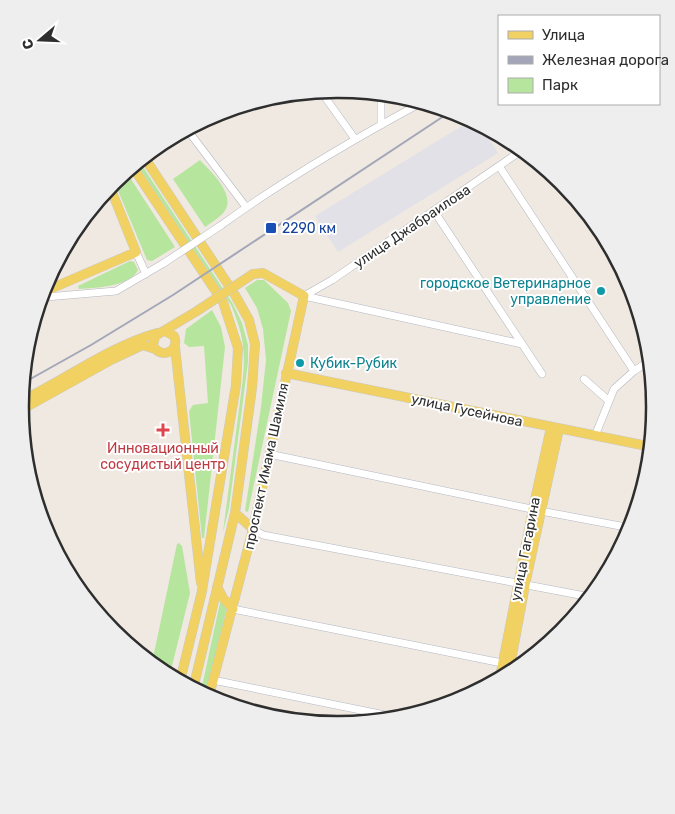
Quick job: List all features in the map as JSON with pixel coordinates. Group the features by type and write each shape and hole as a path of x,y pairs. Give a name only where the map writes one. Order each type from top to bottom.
{"main road":[{"name":"проспект Имама Шамиля","path":"148,163 249,320 255,344 252,388 235,513 195,681"},
{"path":"137,173 223,302 238,348 236,385 202,591 182,673"},
{"path":"51,292 136,252 113,195"},
{"path":"29,397 105,355 146,336 161,332 253,274 262,272 304,296"},
{"name":"проспект Имама Шамиля","path":"211,688 253,529 304,296"},
{"path":"166,354 173,350 186,318"},
{"path":"161,332 171,332 175,344 196,551 202,591"},
{"path":"155,349 153,342 161,332"},
{"path":"29,406 111,360 143,345 166,354 173,362 178,374"},
{"name":"улица Гусейнова","path":"286,373 644,445"},
{"name":"улица Гагарина","path":"508,664 522,584 555,428"},
{"path":"235,513 253,529"},
{"path":"196,551 199,556 205,557 208,554"},
{"path":"217,587 233,609"}],"street":[{"path":"326,99 355,139"},
{"path":"381,101 381,125"},
{"path":"50,296 116,291 164,263 246,207 355,139 412,108"},
{"path":"191,135 246,207"},
{"name":"улица Джабраилова","path":"304,296 332,280 515,155"},
{"path":"499,166 634,371"},
{"path":"434,211 542,374"},
{"path":"136,252 146,274"},
{"path":"304,296 522,344"},
{"path":"595,436 614,389 644,365"},
{"path":"584,379 609,401"},
{"path":"269,454 622,526"},
{"path":"253,529 263,535 582,595"},
{"path":"233,609 506,666"},
{"path":"213,680 376,713"}],"shaded area":[{"path":"463,125 489,138 498,153 338,252 315,216"}],"green space":[{"path":"200,160 221,184 227,198 224,212 205,227 173,179"},
{"path":"143,167 233,304 242,323 248,345 248,362 229,508 223,532 244,354 239,326 231,305 140,170"},
{"path":"130,178 175,247 152,261 147,260 118,190"},
{"path":"130,261 134,262 138,270 134,276 127,280 111,286 79,289 78,286"},
{"path":"257,280 264,280 288,303 291,311 248,512 245,511 261,407 266,360 263,329 257,308 245,288"},
{"path":"212,310 221,327 225,347 204,538 202,538 189,411 193,405 208,403 204,346 189,347 184,343 186,329"},
{"path":"179,543 182,546 190,593 172,667 154,655 177,544"},
{"path":"221,598 227,607 207,687 202,685"}],"railway":[{"path":"30,379 173,295 442,117"}],"place":[{"name":"2290 км","path":"271,228"},
{"name":"городское Ветеринарное управление","path":"601,291"},
{"name":"Кубик-Рубик","path":"300,363"},
{"name":"Инновационный сосудистый центр","path":"163,430"}]}
